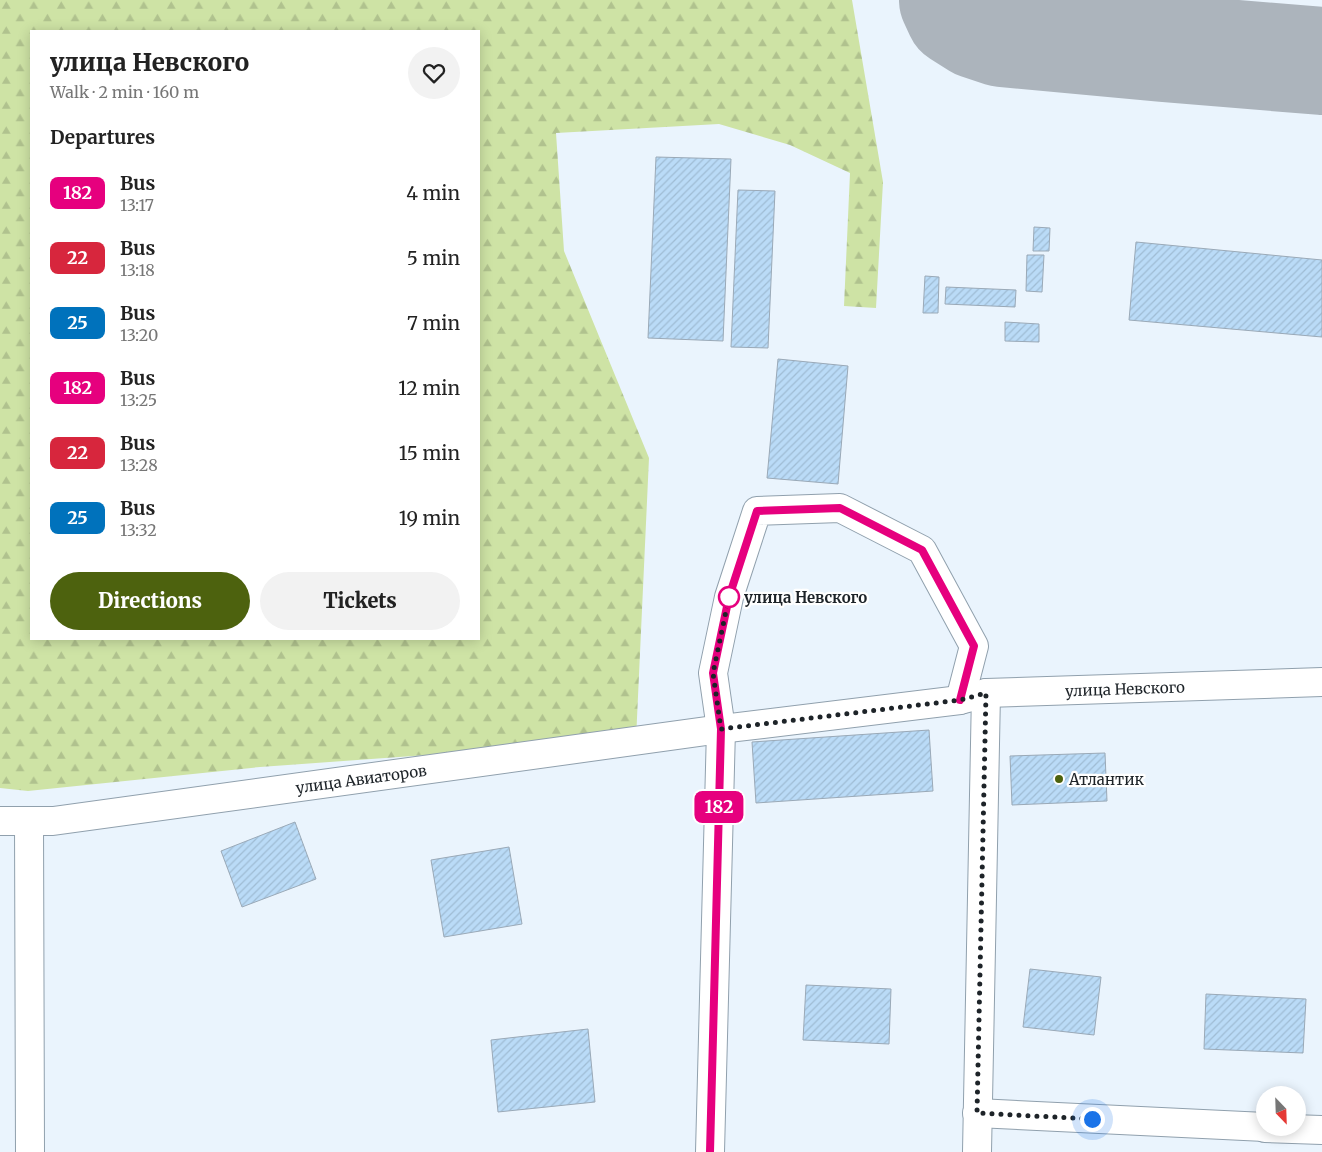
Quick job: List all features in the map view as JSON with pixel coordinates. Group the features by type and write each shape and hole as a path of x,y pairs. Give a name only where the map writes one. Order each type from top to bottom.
{"street":[{"path":"710,1152 721,729 713,673 729,597 757,511 840,508 922,550 974,646 960,700"},
{"name":"улица Невского","path":"721,729 960,700 986,693 1322,682"},
{"path":"977,1152 986,693"},
{"name":"улица Авиаторов","path":"0,821 53,821 721,729"},
{"path":"28,821 30,1152"},
{"path":"977,1113 1256,1128"},
{"path":"1306,1129 1322,1130"}],"green space":[{"path":"0,0 852,0 883,182 876,308 844,306 850,173 790,145 719,124 556,133 564,251 649,458 636,740 260,767 28,791 0,788"}],"building":[{"path":"656,157 731,159 723,341 648,338"},
{"path":"738,190 775,191 768,348 731,347"},
{"path":"1034,227 1050,228 1049,251 1033,251"},
{"path":"1136,242 1322,260 1322,337 1129,320"},
{"path":"1027,255 1044,255 1042,292 1026,291"},
{"path":"925,276 939,277 938,313 923,313"},
{"path":"946,287 1016,290 1015,307 945,304"},
{"path":"1005,322 1039,324 1039,342 1005,341"},
{"path":"778,359 848,366 838,484 767,478"},
{"path":"929,730 933,791 756,803 752,742"},
{"name":"Атлантик","path":"1105,753 1107,801 1012,805 1010,756"},
{"path":"295,822 316,879 242,907 221,851"},
{"path":"509,847 522,924 444,937 431,860"},
{"path":"1030,969 1101,977 1094,1035 1023,1027"},
{"path":"806,985 891,989 889,1044 803,1040"},
{"path":"1206,994 1306,999 1303,1053 1204,1049"},
{"path":"588,1029 595,1102 498,1112 491,1040"}],"taxiway":[{"path":"953,0 959,13 978,25 1002,33 1322,61"}],"bus line":[{"name":"182","path":"710,1152 721,729 713,673 729,597 757,511 840,508 922,550 974,646 960,700"}],"place":[{"name":"улица Невского","path":"729,597"},
{"name":"Атлантик","path":"1059,779"}],"route":[{"path":"729,597 713,673 721,729 960,700 986,693 977,1113 1092,1119"}]}
